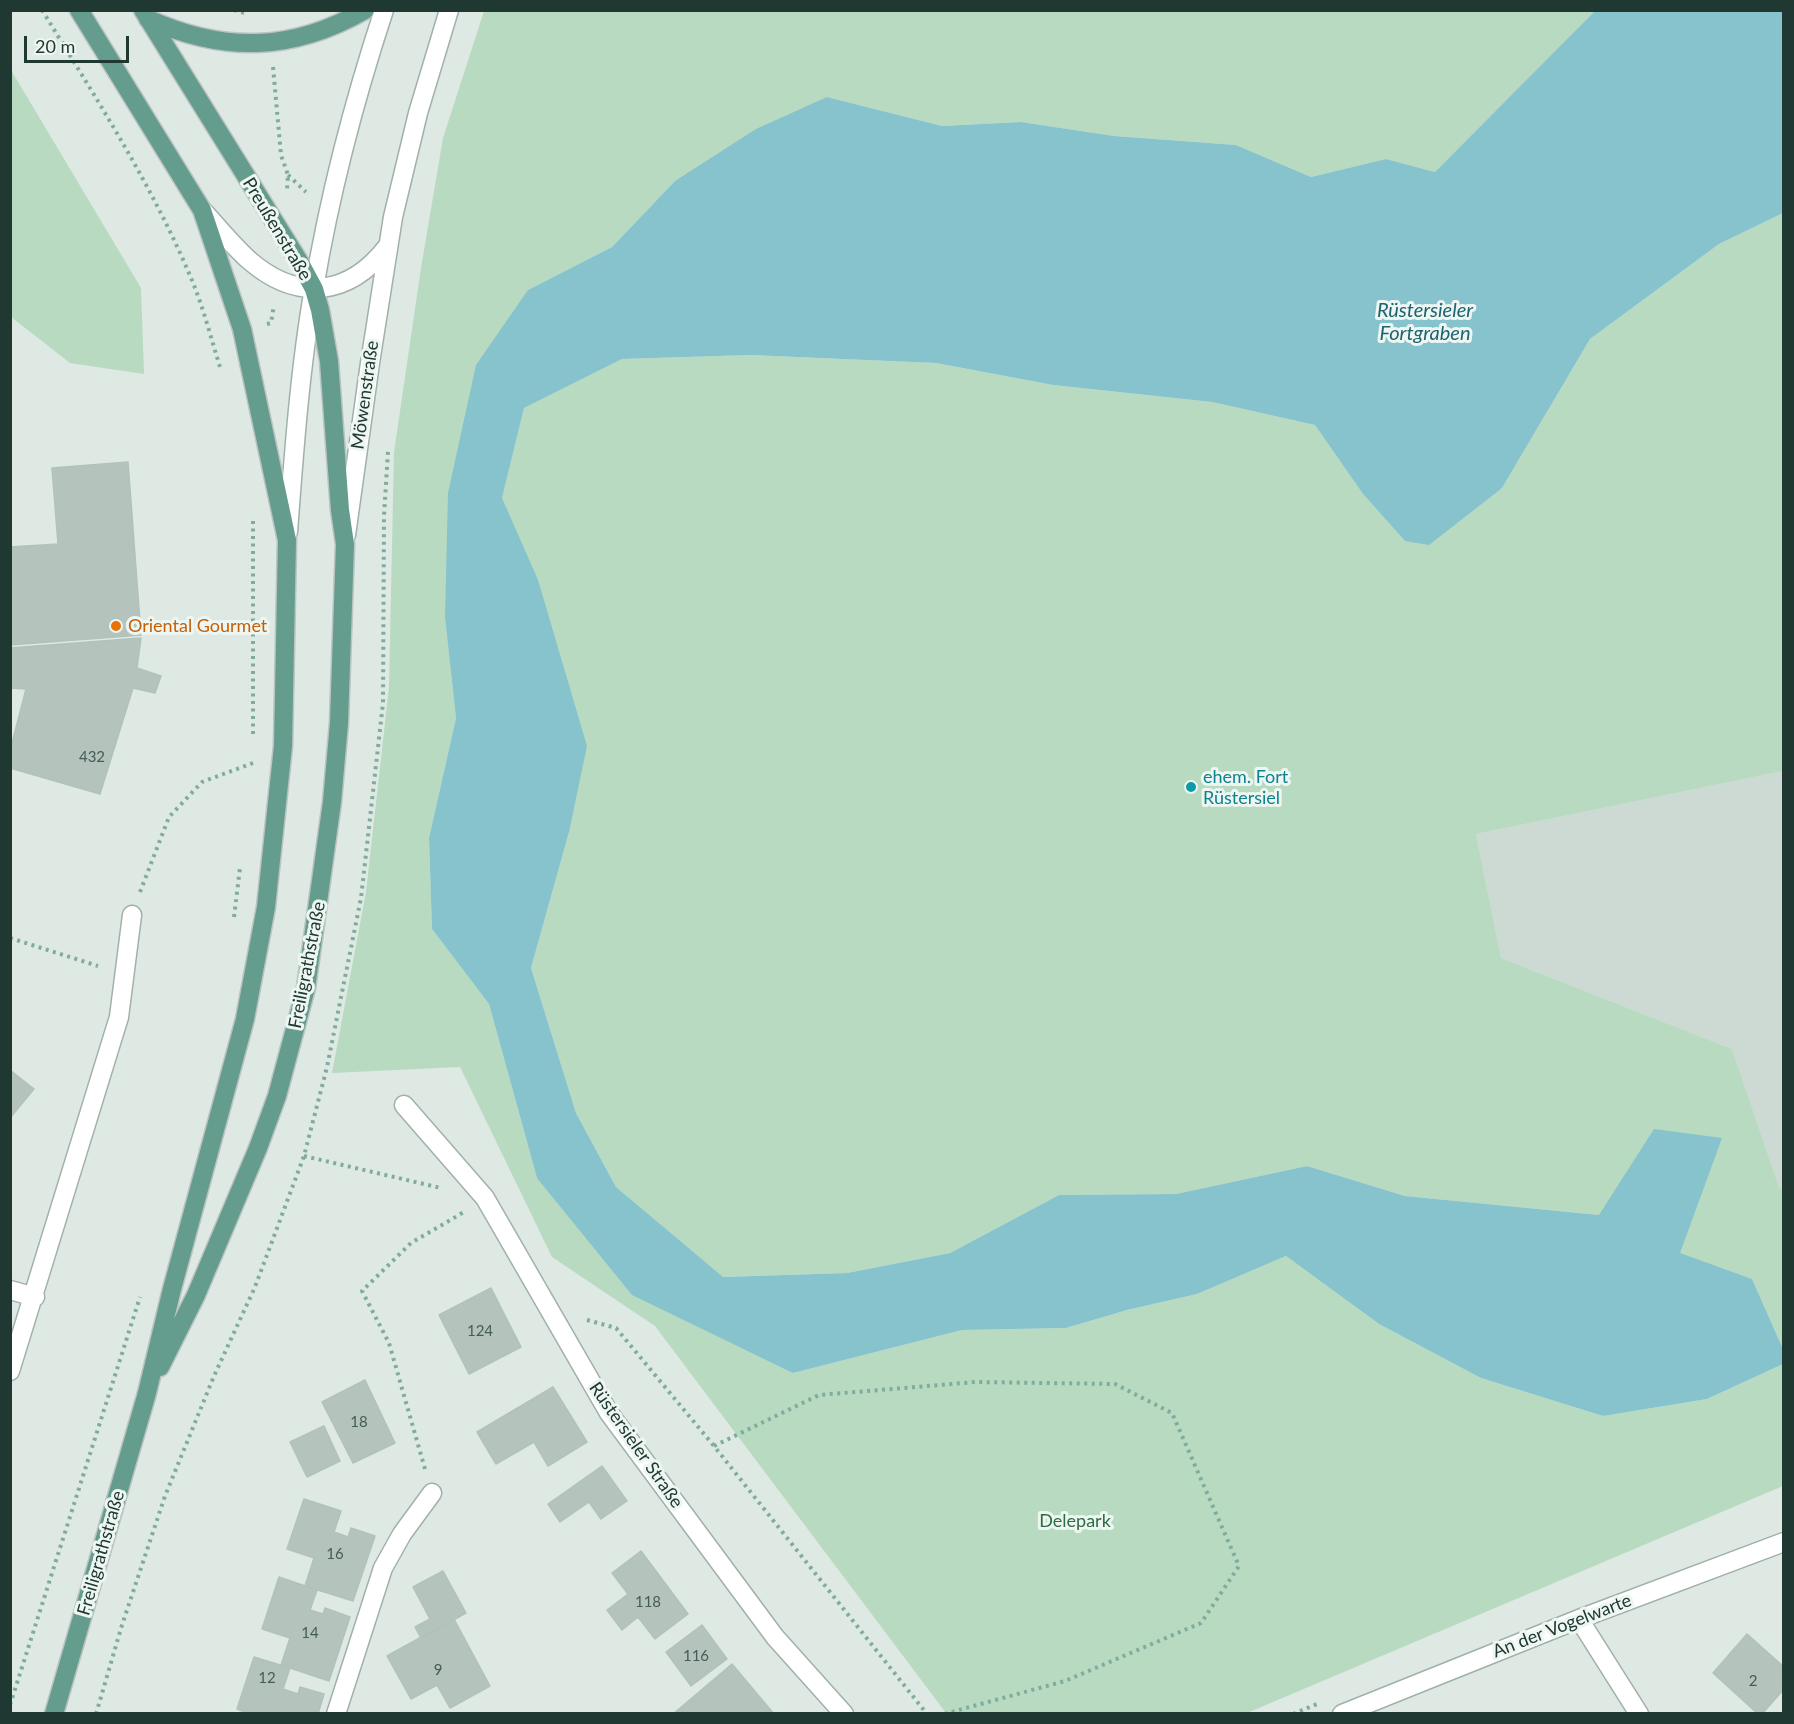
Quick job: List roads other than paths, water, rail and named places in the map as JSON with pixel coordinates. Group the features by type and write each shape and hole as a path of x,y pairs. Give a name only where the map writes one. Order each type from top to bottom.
{"main road":[{"path":"79,10 202,210 242,330 287,540"},
{"path":"146,15 173,30 199,38 249,44 304,37 335,26 365,10"},
{"name":"Preußenstraße","path":"146,15 314,289 329,361 340,510 345,544"},
{"name":"Freiligrathstraße","path":"54,1713 147,1393 172,1289 246,1019 266,907 283,746 287,540"},
{"name":"Freiligrathstraße","path":"147,1393 196,1295 258,1148 277,1096 306,988 332,802 339,723 345,544"}],"street":[{"path":"287,540 295,441 314,289 335,179 351,115 384,10"},
{"name":"Möwenstraße","path":"345,544 387,247 418,113 449,10"},
{"name":"Möwenstraße","path":"202,210 250,261 263,270 295,285 314,289 327,288 362,273 387,247"},
{"path":"10,1371 35,1297 119,1017 132,915"},
{"name":"Rüstersieler Straße","path":"404,1105 485,1198 609,1413 775,1637 844,1713"},
{"path":"10,1290 35,1297"},
{"path":"336,1713 383,1568 402,1533 432,1493"},
{"name":"An der Vogelwarte","path":"1342,1713 1784,1542"},
{"path":"1580,1619 1639,1713"}],"water":[{"name":"Rüstersieler Fortgraben","path":"1596,10 1783,11 1783,213 1719,244 1590,339 1502,488 1429,545 1405,541 1363,494 1315,425 1212,402 1053,385 936,363 750,355 622,359 524,408 502,498 538,580 587,746 569,832 531,968 576,1113 616,1187 723,1277 847,1273 950,1253 1059,1195 1176,1194 1307,1166 1405,1196 1599,1215 1654,1129 1722,1138 1680,1253 1752,1279 1783,1349 1783,1364 1707,1399 1603,1416 1481,1378 1379,1324 1286,1256 1197,1294 1127,1310 1066,1328 962,1330 793,1373 632,1295 537,1178 489,1004 432,929 429,838 456,718 445,618 448,493 476,365 528,290 612,247 675,181 756,129 827,97 942,126 1021,122 1114,136 1236,145 1311,177 1386,159 1435,172"}],"place":[{"name":"Oriental Gourmet","path":"116,626"},
{"name":"ehem. Fort Rüstersiel","path":"1191,787"}],"park label":[{"name":"Delepark","path":"1075,1521"}]}
